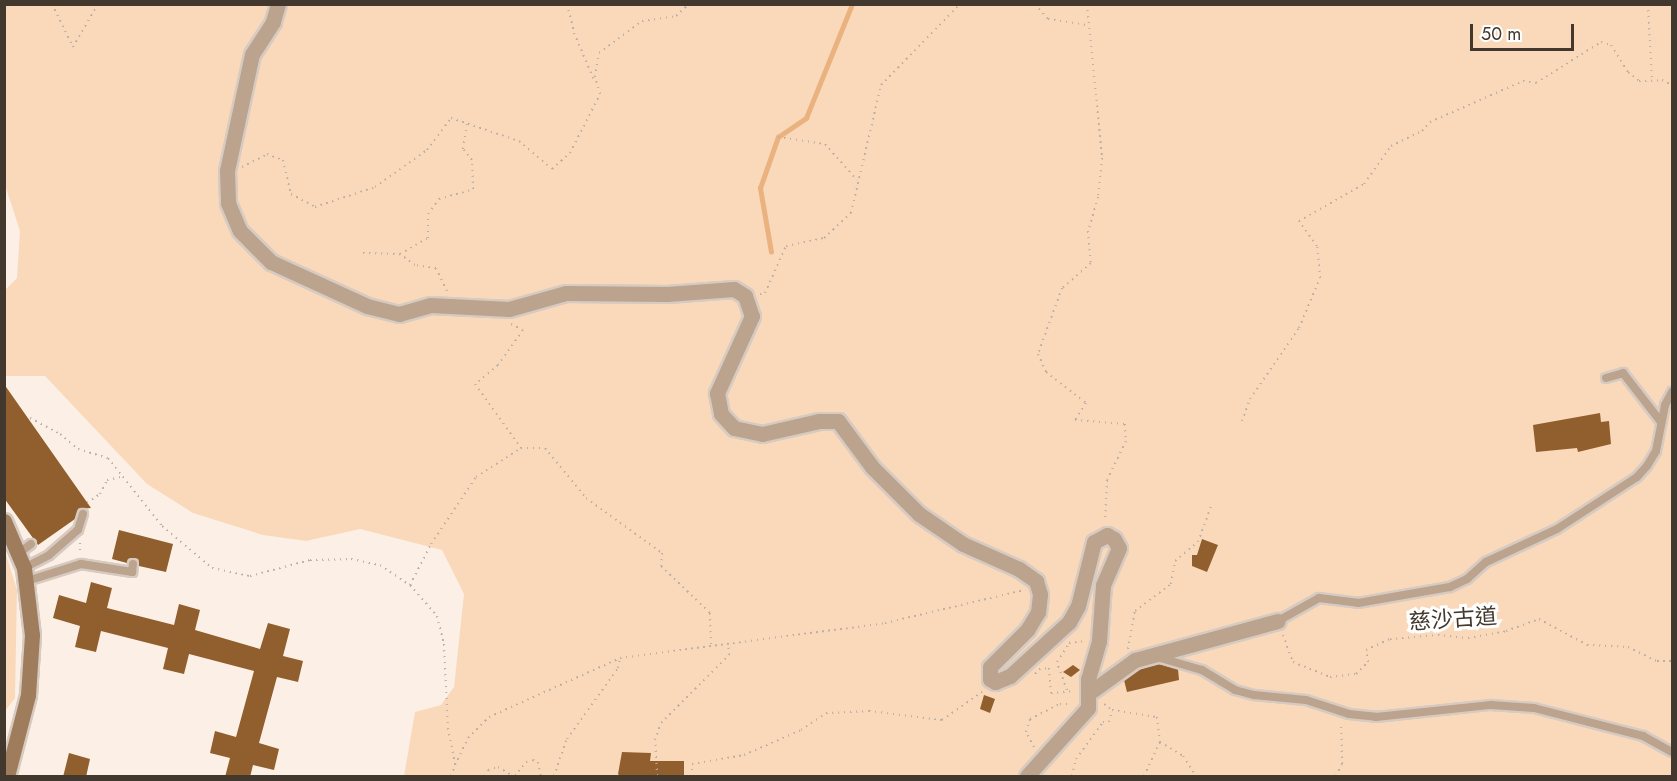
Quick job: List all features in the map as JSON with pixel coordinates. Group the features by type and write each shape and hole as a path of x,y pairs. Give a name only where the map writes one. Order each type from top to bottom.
{"main road":[{"path":"4,521 25,562 31,670 8,777"}],"street":[{"path":"278,4 273,22 252,54 227,171 228,203 240,231 271,262 384,312 399,314 430,305 509,309 566,293 667,294 734,289 745,296 752,316 717,393 722,414 734,428 762,434 785,432 819,421 838,421 872,467 918,514 963,544 1031,575 1039,586 1040,602 1034,619 990,667 990,679 995,682 1010,676 1075,614 1085,568 1094,542 1101,537 1114,539 1119,548 1102,585 1102,624 1083,693 1086,714 1027,777"},
{"path":"1083,693 1125,666 1278,621"}],"lane":[{"path":"1606,378 1623,373 1661,422"},
{"path":"1278,621 1319,598 1358,603 1450,586 1467,579 1486,562 1557,529 1637,477 1656,451 1661,422 1672,392"},
{"path":"25,562 49,555 78,530 83,514"},
{"path":"25,562 81,564 132,572 134,564"},
{"path":"1153,656 1202,670 1235,690 1254,695 1306,700 1341,711 1376,717 1491,705 1534,708 1643,736 1672,752"}],"path":[{"path":"52,4 73,47 98,4"},
{"path":"567,4 574,33 600,94"},
{"path":"227,171 267,154 283,160 291,194 315,207 375,188 427,150 451,117 519,141 552,169 570,153 600,94 595,77 599,53 642,21 676,16 689,4"},
{"path":"745,296 765,293 786,246 824,238 851,213 881,85 960,4"},
{"path":"1035,4 1047,19 1089,25"},
{"path":"1087,4 1102,158 1098,197 1088,231 1091,263 1062,288 1038,354 1046,372 1086,403 1075,420 1125,424 1126,441 1107,480 1101,537"},
{"path":"1648,4 1652,81"},
{"path":"1242,421 1250,399 1299,328 1320,278 1314,237 1299,221 1305,216 1323,211 1350,189 1364,184 1391,146 1422,131 1430,122 1523,81 1536,83 1601,42 1611,45 1628,72 1639,81 1662,80 1672,85"},
{"path":"363,253 399,254 428,238 428,214 439,198 473,189 472,160 463,149 467,123"},
{"path":"778,137 825,144 858,182"},
{"path":"399,254 415,265 436,268 455,306"},
{"path":"505,322 523,330 498,365 475,384 521,448"},
{"path":"30,418 60,434 78,449 108,458 162,526 212,568 250,576 310,560 351,559 380,565 410,585 437,616 444,644 448,728 455,765"},
{"path":"410,585 431,544 476,477 521,448 545,448 586,498 662,553 661,566 710,613 711,645"},
{"path":"87,503 100,494 107,480 122,476"},
{"path":"1125,666 1135,611 1171,584 1175,561 1198,542 1211,506"},
{"path":"80,540 80,558"},
{"path":"452,777 468,738 489,717 620,658 885,623 1039,586"},
{"name":"慈沙古道","path":"1278,621 1293,662 1330,677 1356,674 1368,662 1366,650 1390,639 1438,634 1468,638 1506,631 1539,619 1587,645 1628,647 1657,661 1672,661"},
{"path":"1067,690 1057,662 1074,636"},
{"path":"657,777 655,740 661,723 729,654 728,643"},
{"path":"554,777 567,739 618,668 620,658"},
{"path":"1010,676 1039,674 1039,669 1049,668 1051,693 1067,690 1083,693"},
{"path":"692,777 692,764 744,755 801,730 826,713 870,711 942,720 968,701"},
{"path":"1031,746 1026,732 1029,719 1060,704 1076,705"},
{"path":"1072,777 1076,759 1103,722 1109,722 1112,710 1157,717 1160,742 1144,776"},
{"path":"1336,777 1341,764 1341,711"},
{"path":"1160,742 1183,756 1196,777"},
{"path":"484,777 488,770 498,767 514,777 526,762 533,760 538,762 541,777"}],"shaded area":[{"path":"4,5 1672,5 1672,776 404,776 415,712 441,705 454,687 464,594 442,550 360,529 306,541 263,535 193,513 147,484 45,376 5,376 5,290 17,278 20,231 5,185"},
{"path":"5,551 17,590 15,698 5,711"}],"building":[{"path":"4,384 91,508 79,509 75,519 38,545 4,498"},
{"path":"1600,413 1601,422 1609,421 1611,444 1578,452 1577,448 1536,452 1533,425"},
{"path":"119,530 173,544 166,572 139,566 134,558 127,563 112,559"},
{"path":"1202,539 1218,545 1207,572 1192,566 1192,555 1197,555"},
{"path":"91,582 112,588 107,608 174,625 179,604 200,610 195,630 260,649 268,623 290,629 283,656 303,661 298,682 277,677 259,743 279,749 274,770 253,765 250,777 225,777 230,758 210,753 215,731 236,737 254,671 189,654 184,674 163,669 168,648 101,631 96,652 75,647 80,626 53,618 59,595 86,603"},
{"path":"1159,664 1178,669 1179,680 1127,692 1124,680 1139,669"},
{"path":"1073,665 1080,670 1071,677 1063,672"},
{"path":"984,695 995,699 990,713 980,709"},
{"path":"622,752 651,753 650,761 684,761 684,777 621,777 618,774"},
{"path":"69,753 90,759 86,777 63,777"}],"waterway":[{"path":"771,252 760,188 778,137 806,118 852,4"}]}
